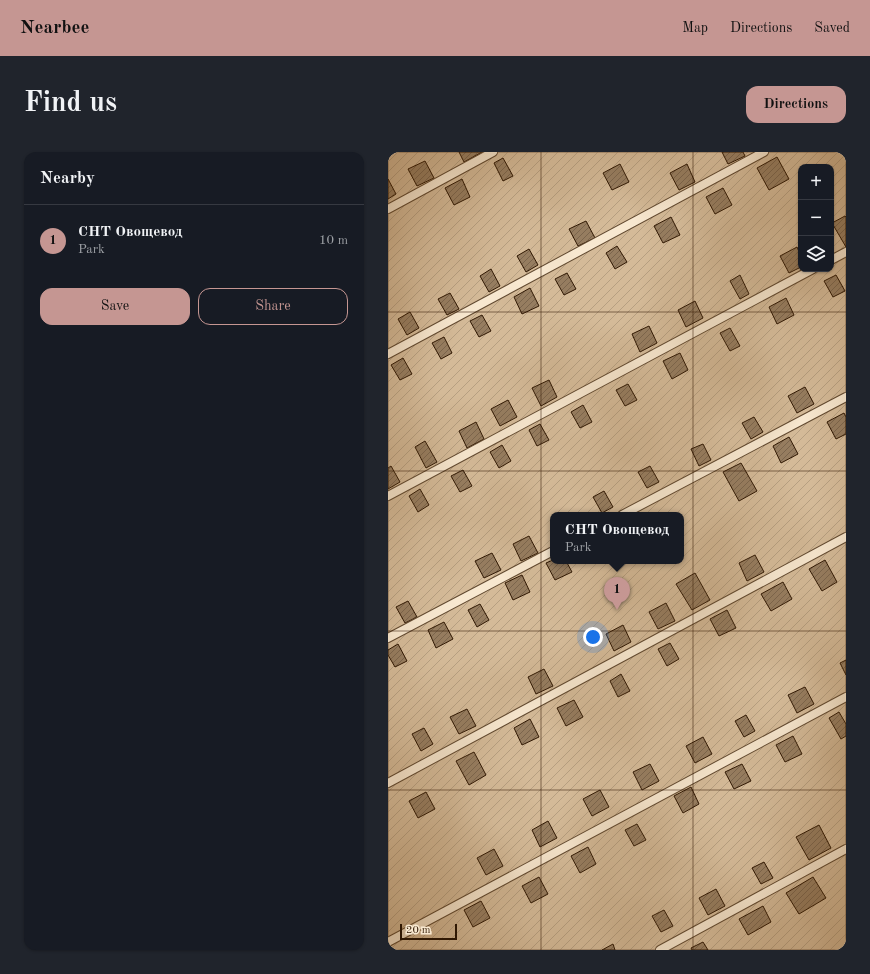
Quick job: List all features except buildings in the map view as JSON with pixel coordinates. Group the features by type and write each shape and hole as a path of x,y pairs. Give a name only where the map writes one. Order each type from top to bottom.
{"lane":[{"path":"388,209 493,152"},
{"path":"388,354 764,152"},
{"path":"834,258 846,252"},
{"path":"388,496 807,272"},
{"path":"628,512 846,397"},
{"path":"388,783 846,537"},
{"path":"388,638 550,553"},
{"path":"388,942 846,697"},
{"path":"660,950 846,849"}],"shaded area":[{"path":"388,152 846,152 846,950 388,950"}],"place":[{"name":"СНТ Овощевод","path":"617,610"}]}
